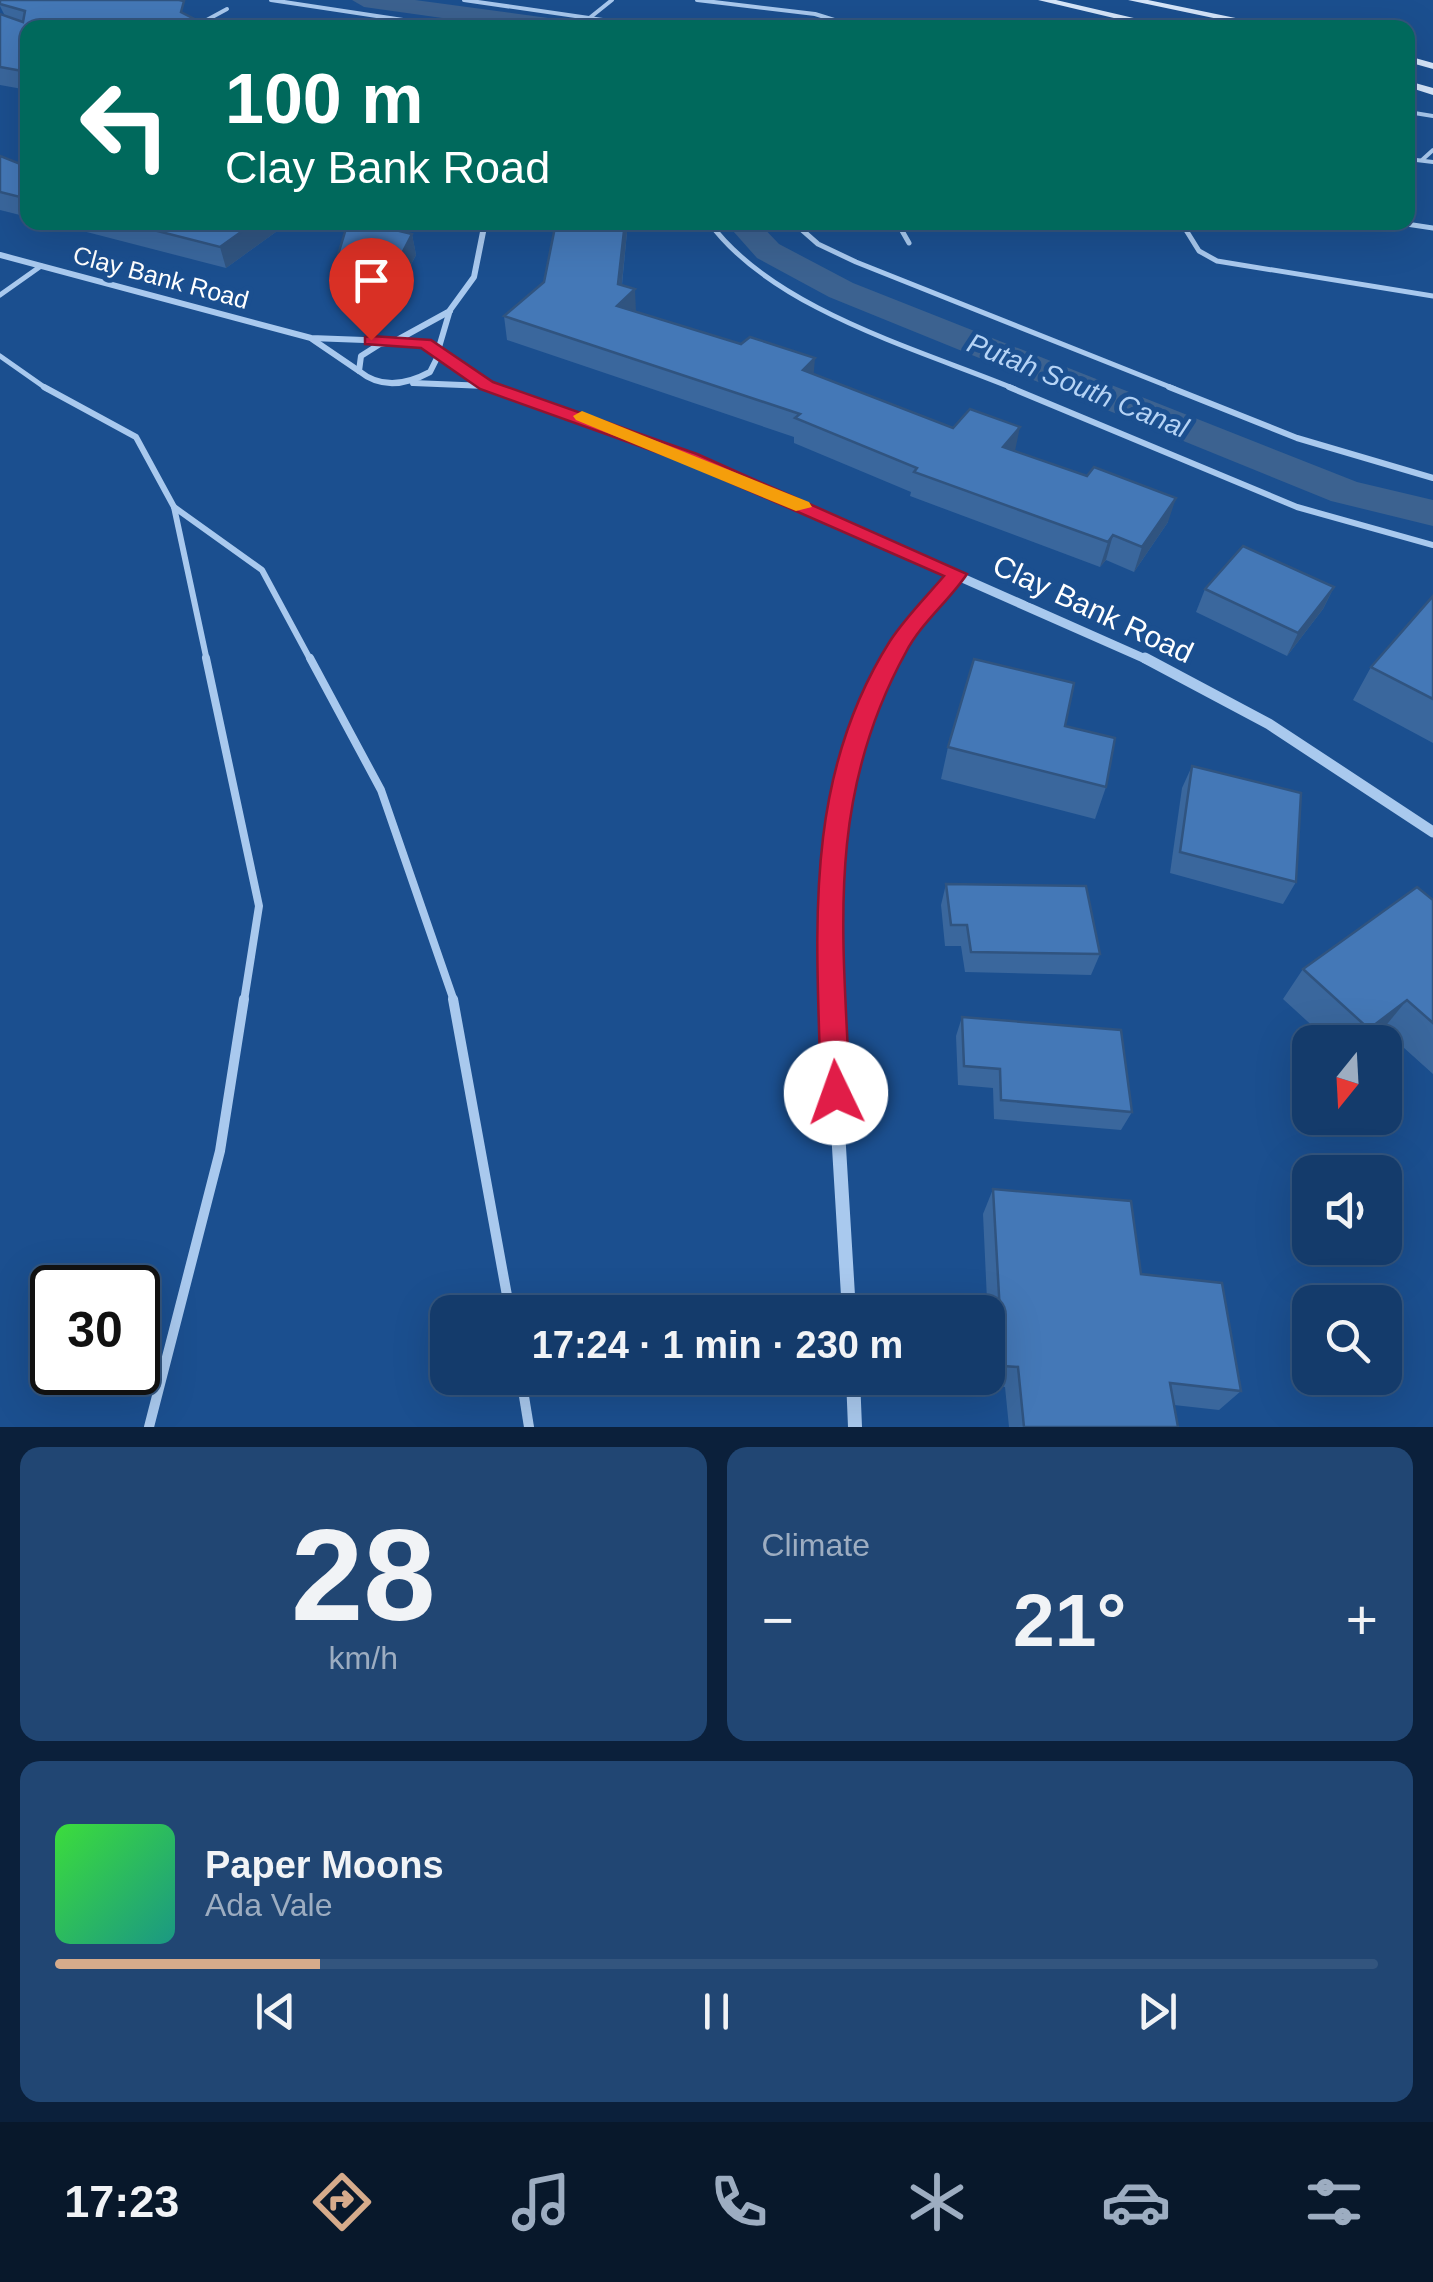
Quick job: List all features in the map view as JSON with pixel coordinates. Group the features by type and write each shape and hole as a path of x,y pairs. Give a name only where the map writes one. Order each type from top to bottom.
{"main road":[{"path":"1044,0 1135,20"},
{"path":"1133,0 1237,20"}],"street":[{"path":"406,383 430,372 450,310 474,277 483,230"},
{"name":"Clay Bank Road","path":"0,256 311,338 425,344 486,386 691,458 1139,655 1269,724 1433,832"},
{"path":"359,372 362,356 450,310"},
{"name":"Clay Bank Road","path":"311,338 377,382 486,386"},
{"path":"848,1295 827,947 829,856 842,778 864,711 899,643 957,574"},
{"path":"853,1395 855,1427"}],"lane":[{"path":"271,0 403,20"},
{"path":"464,0 613,20"},
{"path":"585,20 612,0"},
{"path":"696,0 833,20"},
{"path":"206,20 227,8"},
{"path":"1422,160 1433,150"},
{"path":"1415,160 1433,162"},
{"path":"714,230 751,269 802,301 1297,506 1433,545"},
{"path":"802,230 818,244 892,277 1297,438 1433,478"},
{"path":"901,230 909,244"},
{"path":"1187,230 1199,251 1228,264 1433,296"},
{"path":"0,295 42,266"},
{"path":"0,356 52,393 136,438 174,507 259,906 220,1152 148,1427"},
{"path":"174,507 262,570 381,790 459,1017 507,1295"},
{"path":"524,1395 529,1427"}],"building":[{"path":"0,0 179,0 184,1 181,12 196,20 23,20 25,11 0,4"},
{"path":"0,14 20,21 20,71 0,67"},
{"path":"0,156 20,164 20,197 0,192"},
{"path":"153,230 244,230 220,247"},
{"path":"346,230 412,234 393,271 334,268"},
{"path":"554,230 624,230 618,284 635,289 617,306 741,344 750,337 815,358 803,370 953,428 970,409 1020,427 1003,447 1087,476 1094,467 1176,498 1142,547 1113,535 1108,542 914,472 917,468 795,418 800,414 504,316 544,282"},
{"path":"1243,546 1334,587 1298,633 1205,589"},
{"path":"1433,596 1433,699 1371,667"},
{"path":"974,659 1074,683 1065,726 1115,738 1106,787 948,747"},
{"path":"1192,766 1301,793 1296,882 1180,852"},
{"path":"946,884 1086,886 1100,954 971,952 967,925 951,925"},
{"path":"1417,887 1433,900 1433,1023 1407,1000 1374,1025 1365,1025 1303,969"},
{"path":"962,1017 1121,1030 1132,1112 1001,1100 1000,1069 964,1066"},
{"path":"993,1189 1131,1201 1141,1274 1222,1283 1241,1391 1170,1383 1178,1427 1024,1427 1018,1367 1005,1366 1005,1295 999,1295"}],"waterway":[{"name":"Putah South Canal","path":"364,0 511,20"},
{"name":"Putah South Canal","path":"748,230 768,251 841,290 1345,492 1433,513"}],"slow traffic":[{"path":"582,416 803,507"}],"route":[{"path":"371,340 425,344 486,386 588,418 691,458 957,574 899,643 864,711 842,778 828,886 827,947 836,1093"}]}
